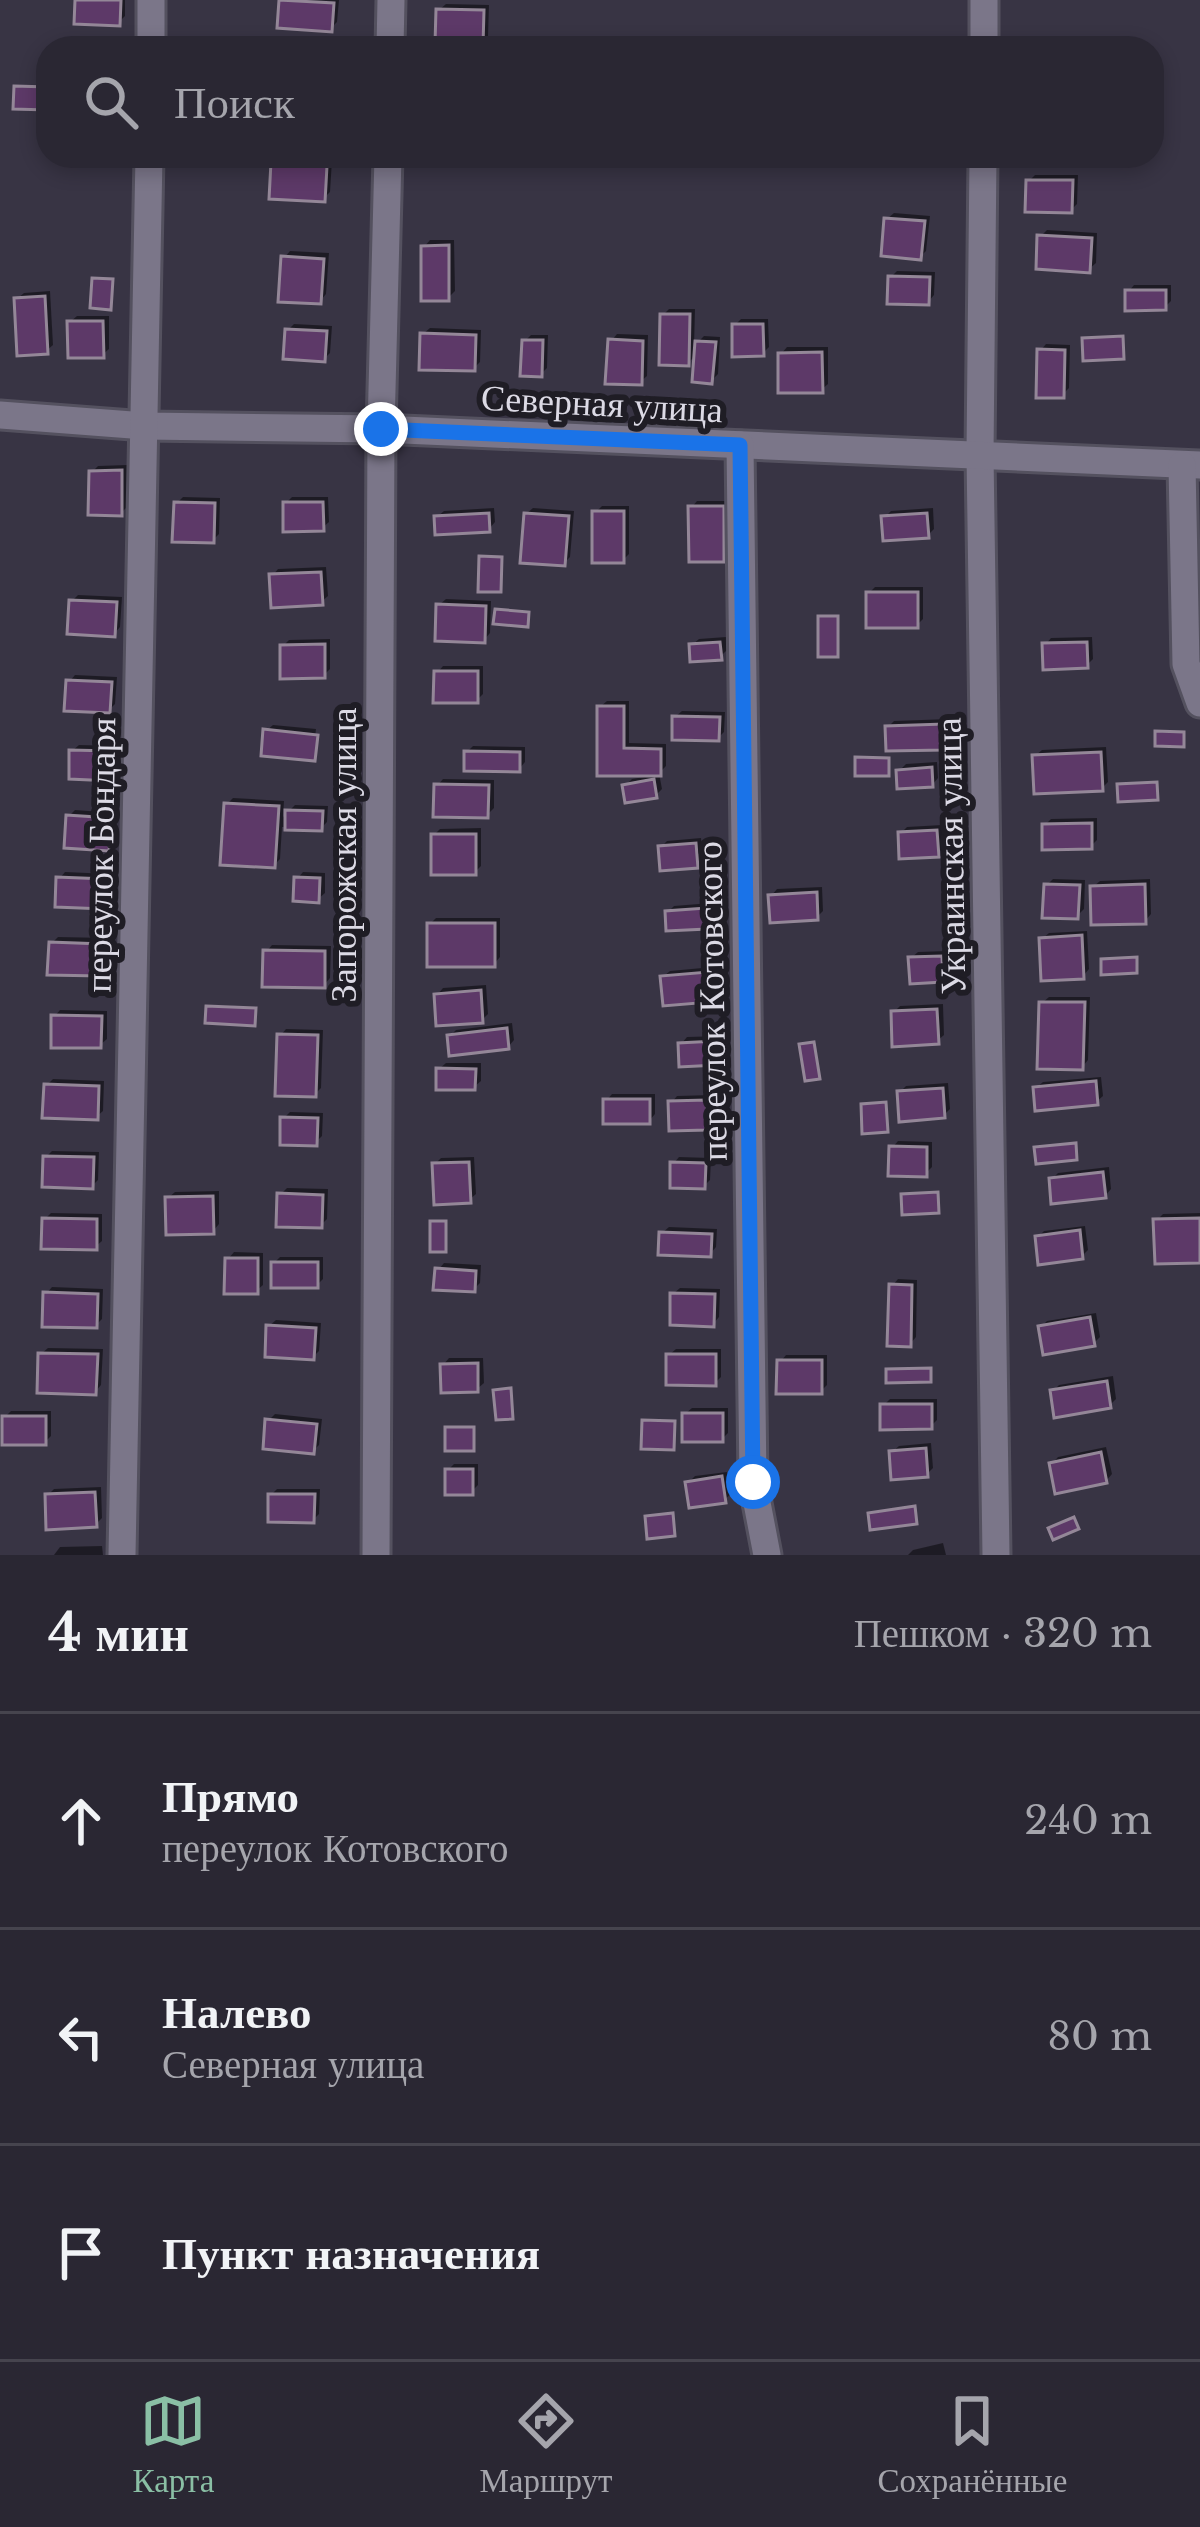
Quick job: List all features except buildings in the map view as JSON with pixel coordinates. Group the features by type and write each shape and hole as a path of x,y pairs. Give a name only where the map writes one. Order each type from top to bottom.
{"street":[{"path":"151,0 151,36"},
{"path":"390,36 391,0"},
{"path":"983,36 984,0"},
{"name":"переулок Бондаря","path":"122,1555 149,168"},
{"name":"Запорожская улица","path":"376,1555 381,429 388,168"},
{"name":"Украинская улица","path":"982,168 980,454 996,1555"},
{"name":"Северная улица","path":"0,415 145,426 381,429 1191,465"},
{"name":"переулок Котовского","path":"740,445 753,1482 767,1555"},
{"path":"1191,465 1186,664 1200,703"}],"route":[{"path":"381,429 740,445 753,1482"}]}
